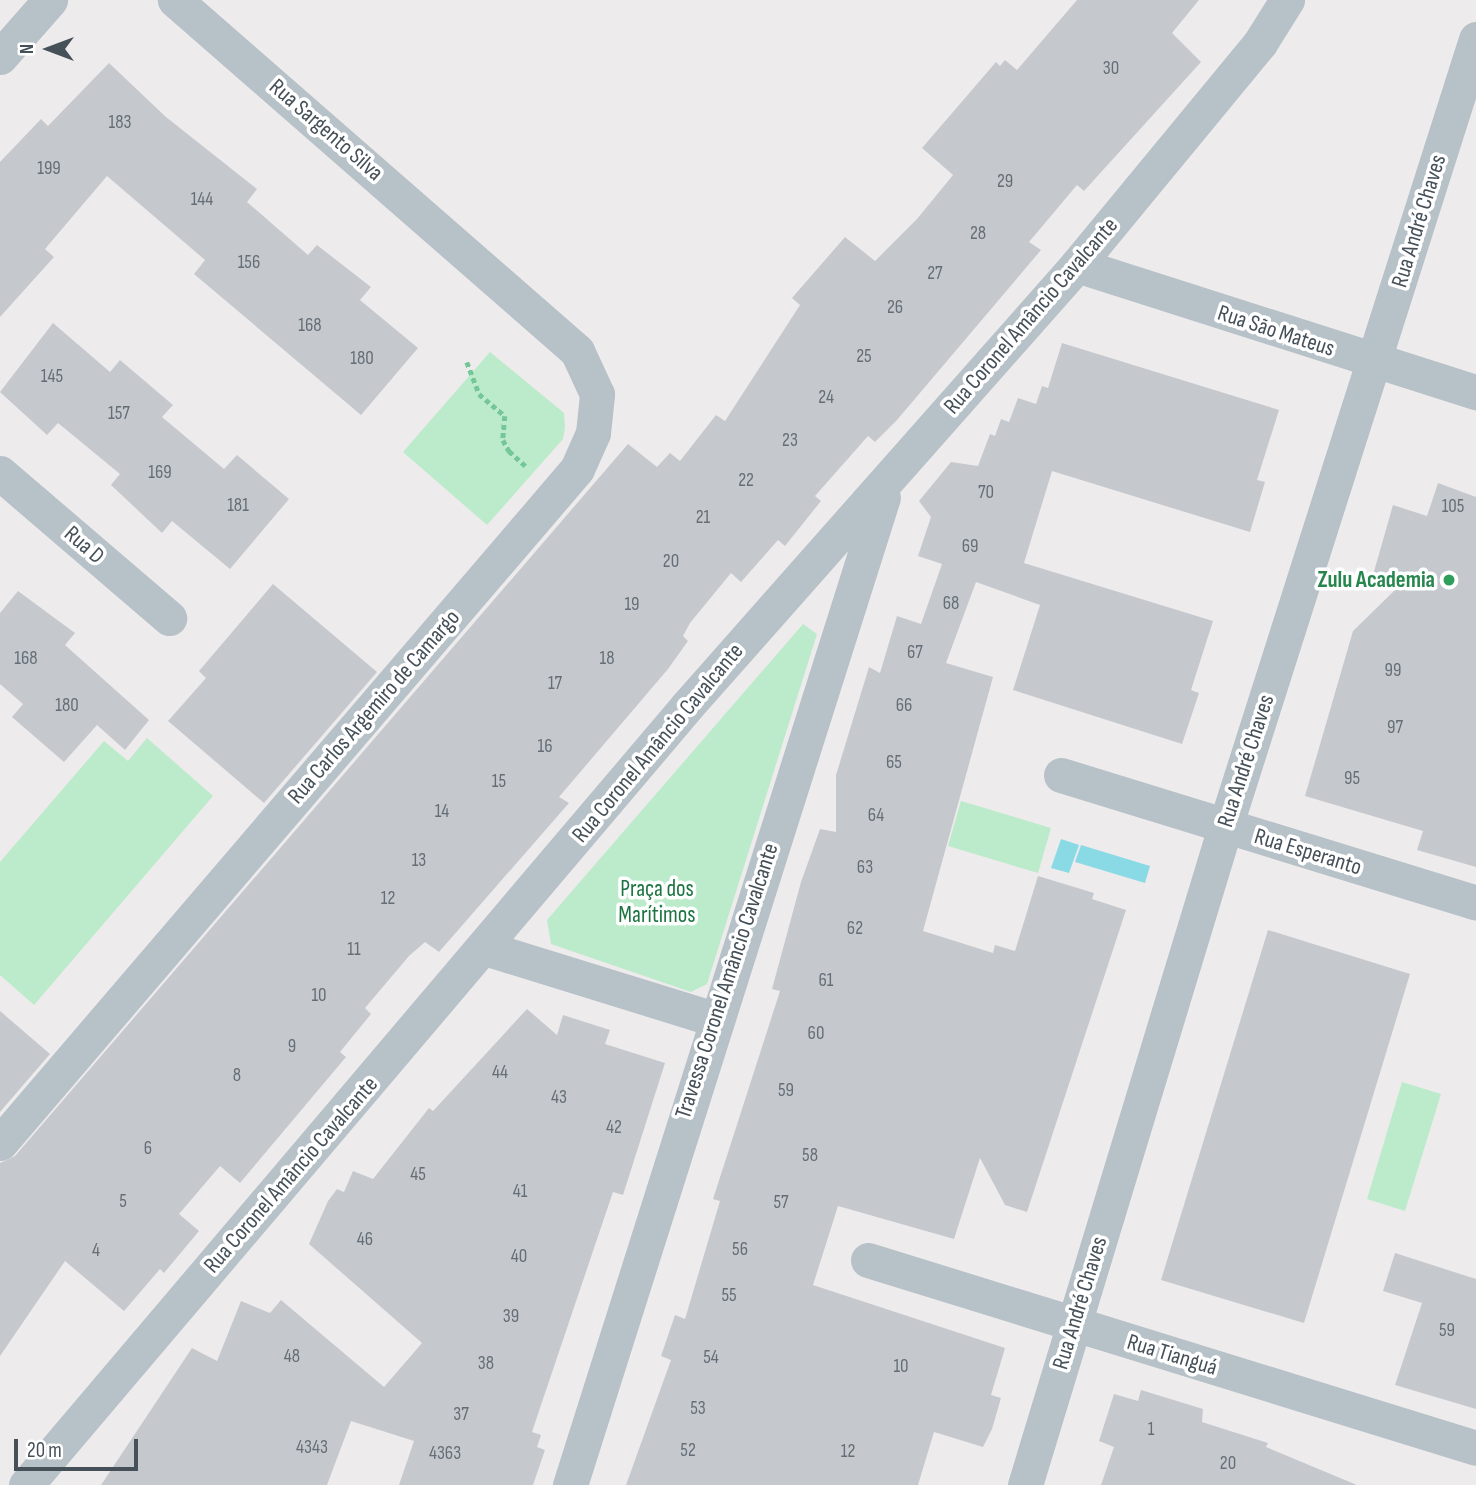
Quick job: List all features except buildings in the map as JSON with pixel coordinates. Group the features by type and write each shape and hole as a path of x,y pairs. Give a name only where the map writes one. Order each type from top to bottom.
{"street":[{"path":"0,57 50,0"},
{"name":"Rua Sargento Silva","path":"175,0 478,260"},
{"name":"Rua Coronel Amâncio Cavalcante","path":"26,1485 485,948 687,706 1077,265 1259,43 1287,0"},
{"name":"Rua André Chaves","path":"1026,1485 1225,827 1375,364 1476,39"},
{"name":"Rua Carlos Argemiro de Camargo","path":"0,1143 577,469 593,433 597,394 577,351 478,260"},
{"name":"Rua São Mateus","path":"1077,265 1375,364 1476,392"},
{"name":"Rua D","path":"0,473 169,618"},
{"name":"Travessa Coronel Amâncio Cavalcante","path":"570,1485 714,1019 890,479"},
{"name":"Rua Esperanto","path":"1061,775 1476,903"},
{"path":"485,948 714,1019"},
{"name":"Rua Tianguá","path":"868,1260 1476,1448"}],"path":[{"path":"467,362 479,394 505,416 503,440 535,479"}],"green space":[{"path":"490,352 564,413 565,427 563,439 487,525 403,452"},
{"name":"Praça dos Marítimos","path":"803,624 817,634 707,984 691,992 551,944 547,920"},
{"path":"147,738 213,796 34,1005 0,975 0,862 104,741 128,761"},
{"path":"961,801 1051,828 1038,873 948,846"},
{"path":"1402,1082 1441,1094 1405,1211 1367,1199"}],"water":[{"path":"1061,839 1079,845 1069,873 1051,868"},
{"path":"1081,845 1150,866 1145,883 1075,862"}],"place":[{"name":"Zulu Academia","path":"1449,580"}]}
